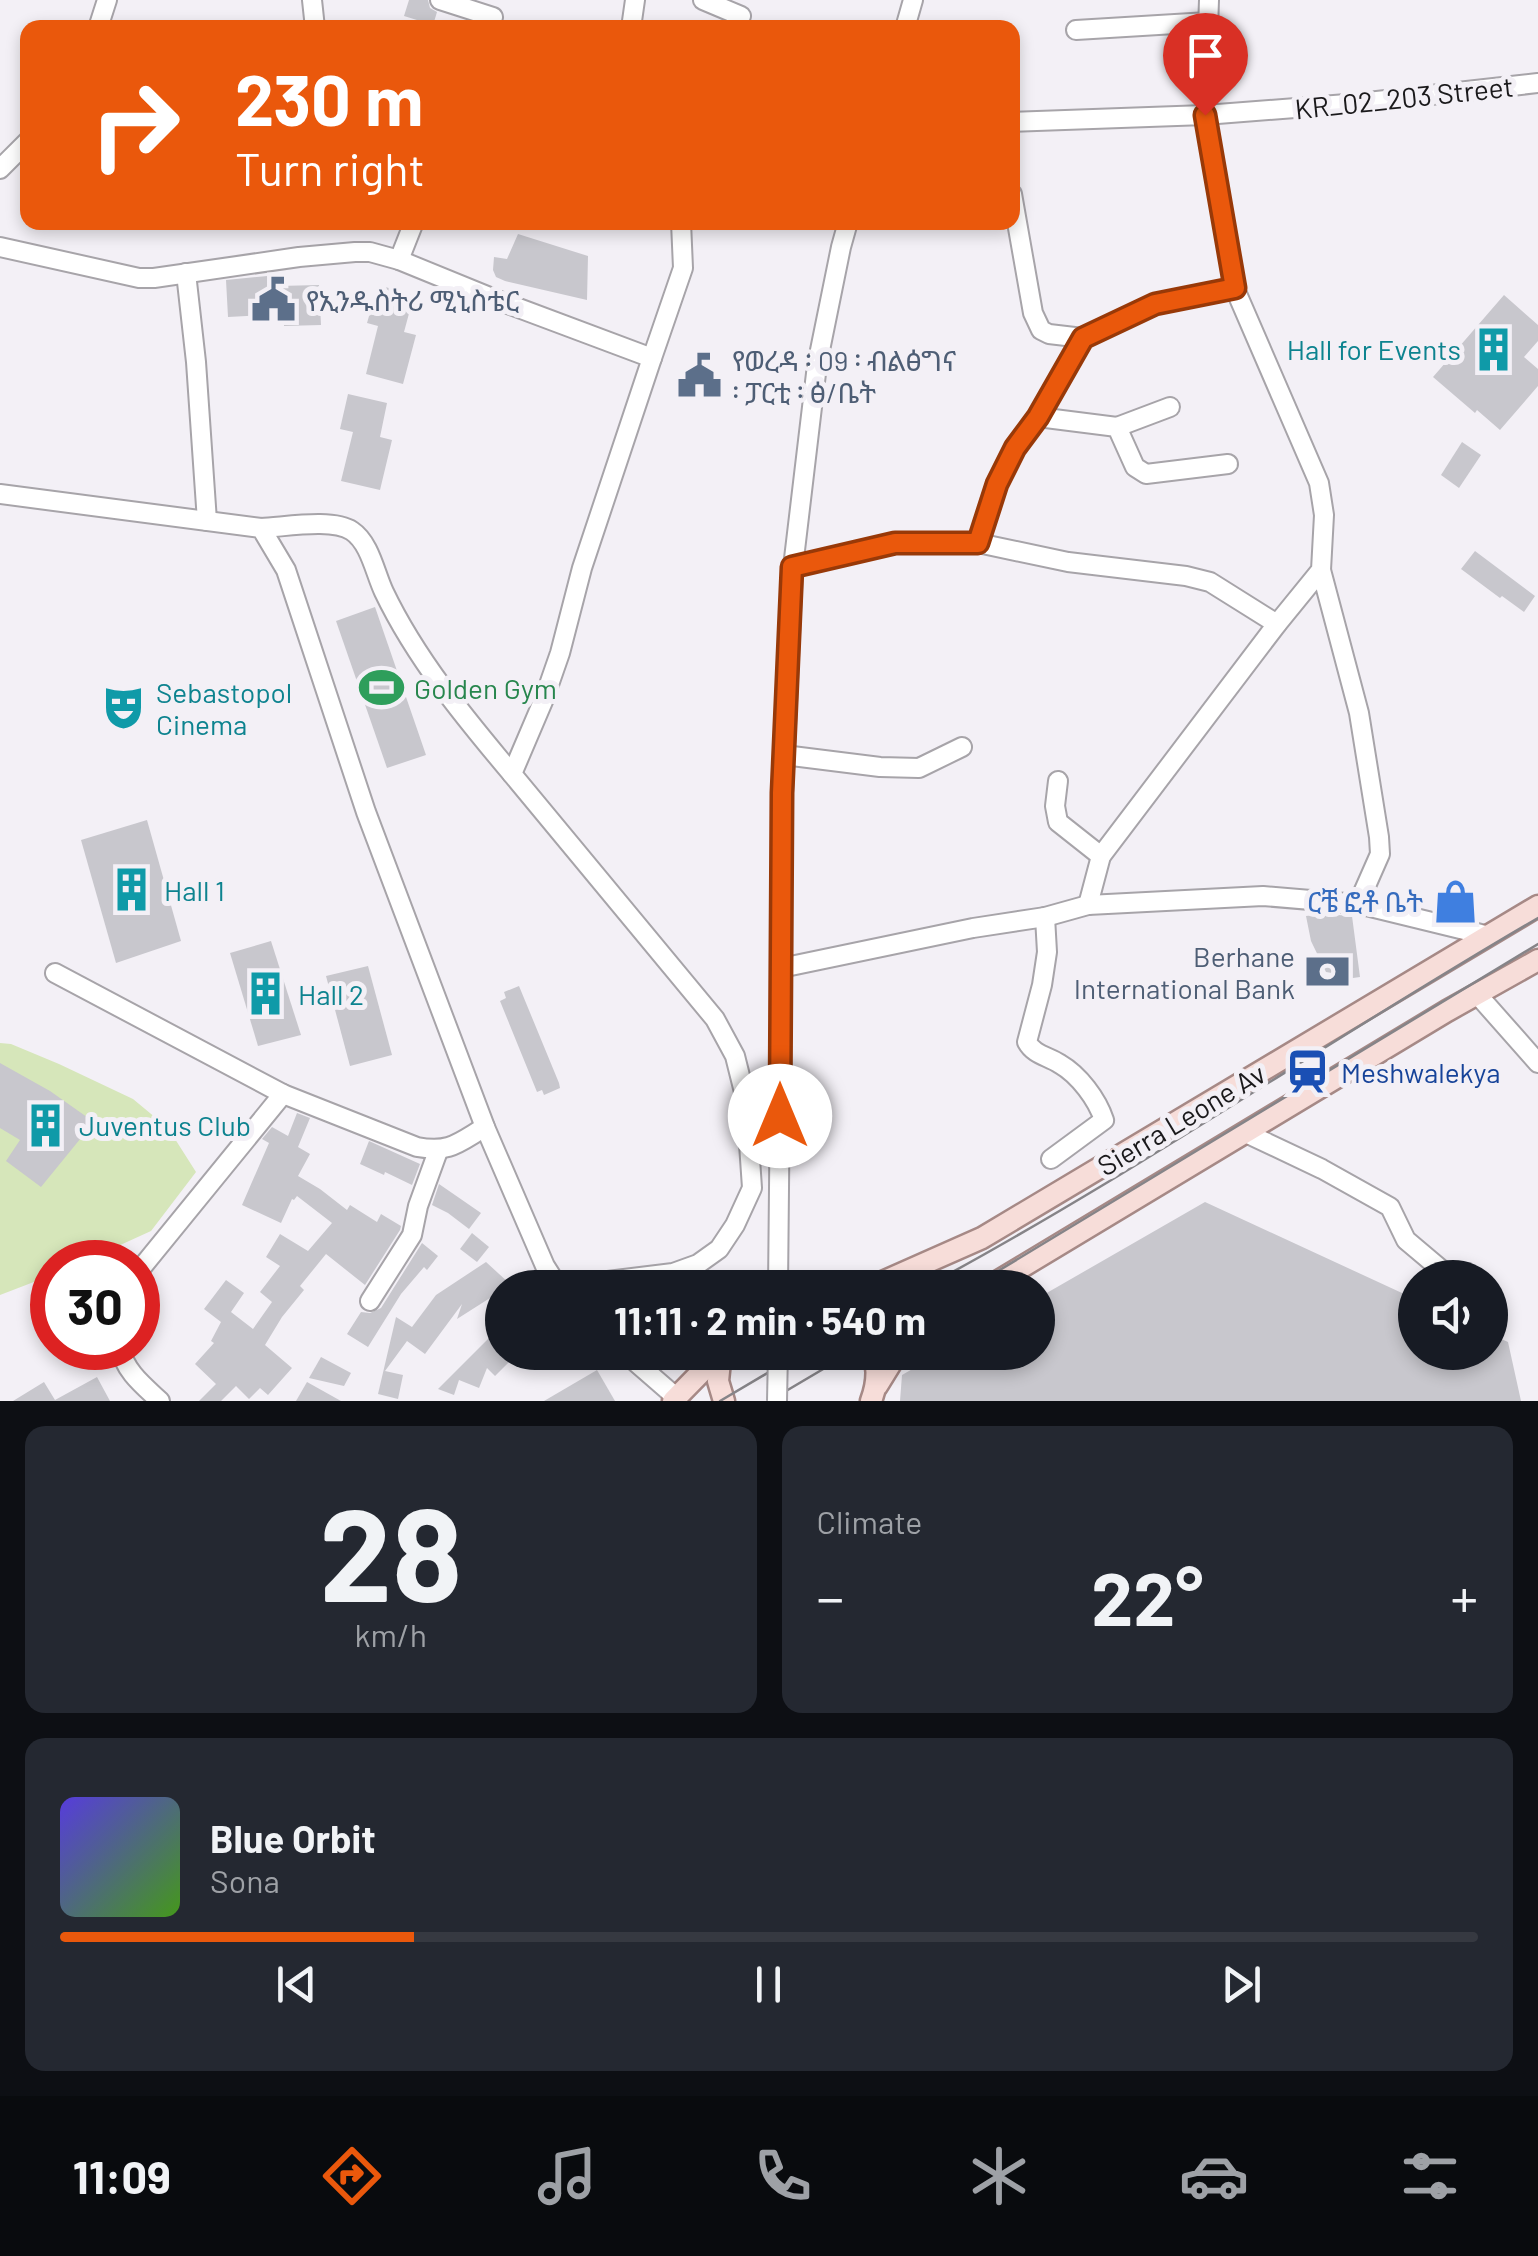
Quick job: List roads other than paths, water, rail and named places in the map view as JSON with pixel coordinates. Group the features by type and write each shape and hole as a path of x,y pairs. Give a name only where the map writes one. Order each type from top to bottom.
{"main road":[{"name":"Sierra Leone Av","path":"910,1270 982,1238 1538,906"},
{"name":"Sierra Leone Av","path":"1017,1270 1538,960"},
{"path":"675,1400 704,1370"},
{"path":"719,1370 724,1401"},
{"path":"874,1393 887,1370"}],"street":[{"path":"440,0 493,15"},
{"path":"704,0 741,15"},
{"path":"1209,0 1205,115 1235,288 1319,483 1324,515 1322,570 1359,713 1380,854 1358,904"},
{"path":"1076,30 1208,22"},
{"name":"KR_02_203 Street","path":"1020,122 1205,115 1538,83"},
{"path":"0,168 20,149"},
{"path":"399,260 411,230"},
{"path":"512,774 560,653 582,568 683,268 681,230"},
{"path":"778,1270 784,755 792,567 817,364 846,230"},
{"path":"1019,230 1037,324 1049,334 1083,338 1155,304 1235,288"},
{"path":"0,247 139,278 370,252 652,358"},
{"path":"186,274 206,521"},
{"path":"978,543 997,484 1015,448 1038,417 1083,338"},
{"path":"1038,417 1117,428 1170,407"},
{"path":"1117,428 1136,467 1146,474 1228,464"},
{"path":"0,494 262,528 338,524 363,541 385,594 416,648 470,722 715,1019 735,1056 746,1100 752,1188 719,1248 683,1270"},
{"path":"262,528 286,570 366,812 485,1127 548,1270"},
{"path":"792,567 895,543 978,543 1068,562 1210,582 1277,624"},
{"path":"1088,905 1101,856 1322,570"},
{"path":"784,755 919,768 962,747"},
{"path":"1058,781 1058,822 1101,856"},
{"path":"780,968 1088,905 1262,896 1358,904 1490,936"},
{"path":"1045,916 1044,968 1028,1042 1031,1049 1062,1065 1079,1080 1100,1107 1104,1120 1051,1159"},
{"path":"56,973 283,1094 417,1147 438,1151 485,1127"},
{"path":"1477,994 1538,1063"},
{"path":"160,1245 283,1094"},
{"path":"1246,1133 1322,1168 1390,1207 1406,1240 1430,1260"},
{"path":"370,1300 412,1235 438,1151"},
{"path":"131,1370 160,1401"},
{"path":"643,1370 675,1400"},
{"path":"777,1401 778,1370"}],"tram line":[{"path":"956,1270 1156,1153 1538,918"},
{"path":"1000,1270 1538,944"},
{"path":"720,1401 773,1370"},
{"path":"769,1401 822,1370"}],"place":[{"name":"የኢንዱስትሪ ሚኒስቴር","path":"273,300"},
{"name":"Hall for Events","path":"1494,349"},
{"name":"የወረዳ ፡ 09 ፡ ብልፅግና ፡ ፓርቲ ፡ ፅ/ቤት","path":"699,376"},
{"name":"Golden Gym","path":"381,688"},
{"name":"Sebastopol Cinema","path":"123,708"},
{"name":"Hall 1","path":"131,890"},
{"name":"ርቼ ፎቶ ቤት","path":"1456,901"},
{"name":"Berhane International Bank","path":"1328,972"},
{"name":"Hall 2","path":"265,994"},
{"name":"Meshwalekya","path":"1308,1072"},
{"name":"Juventus Club","path":"46,1125"}]}
